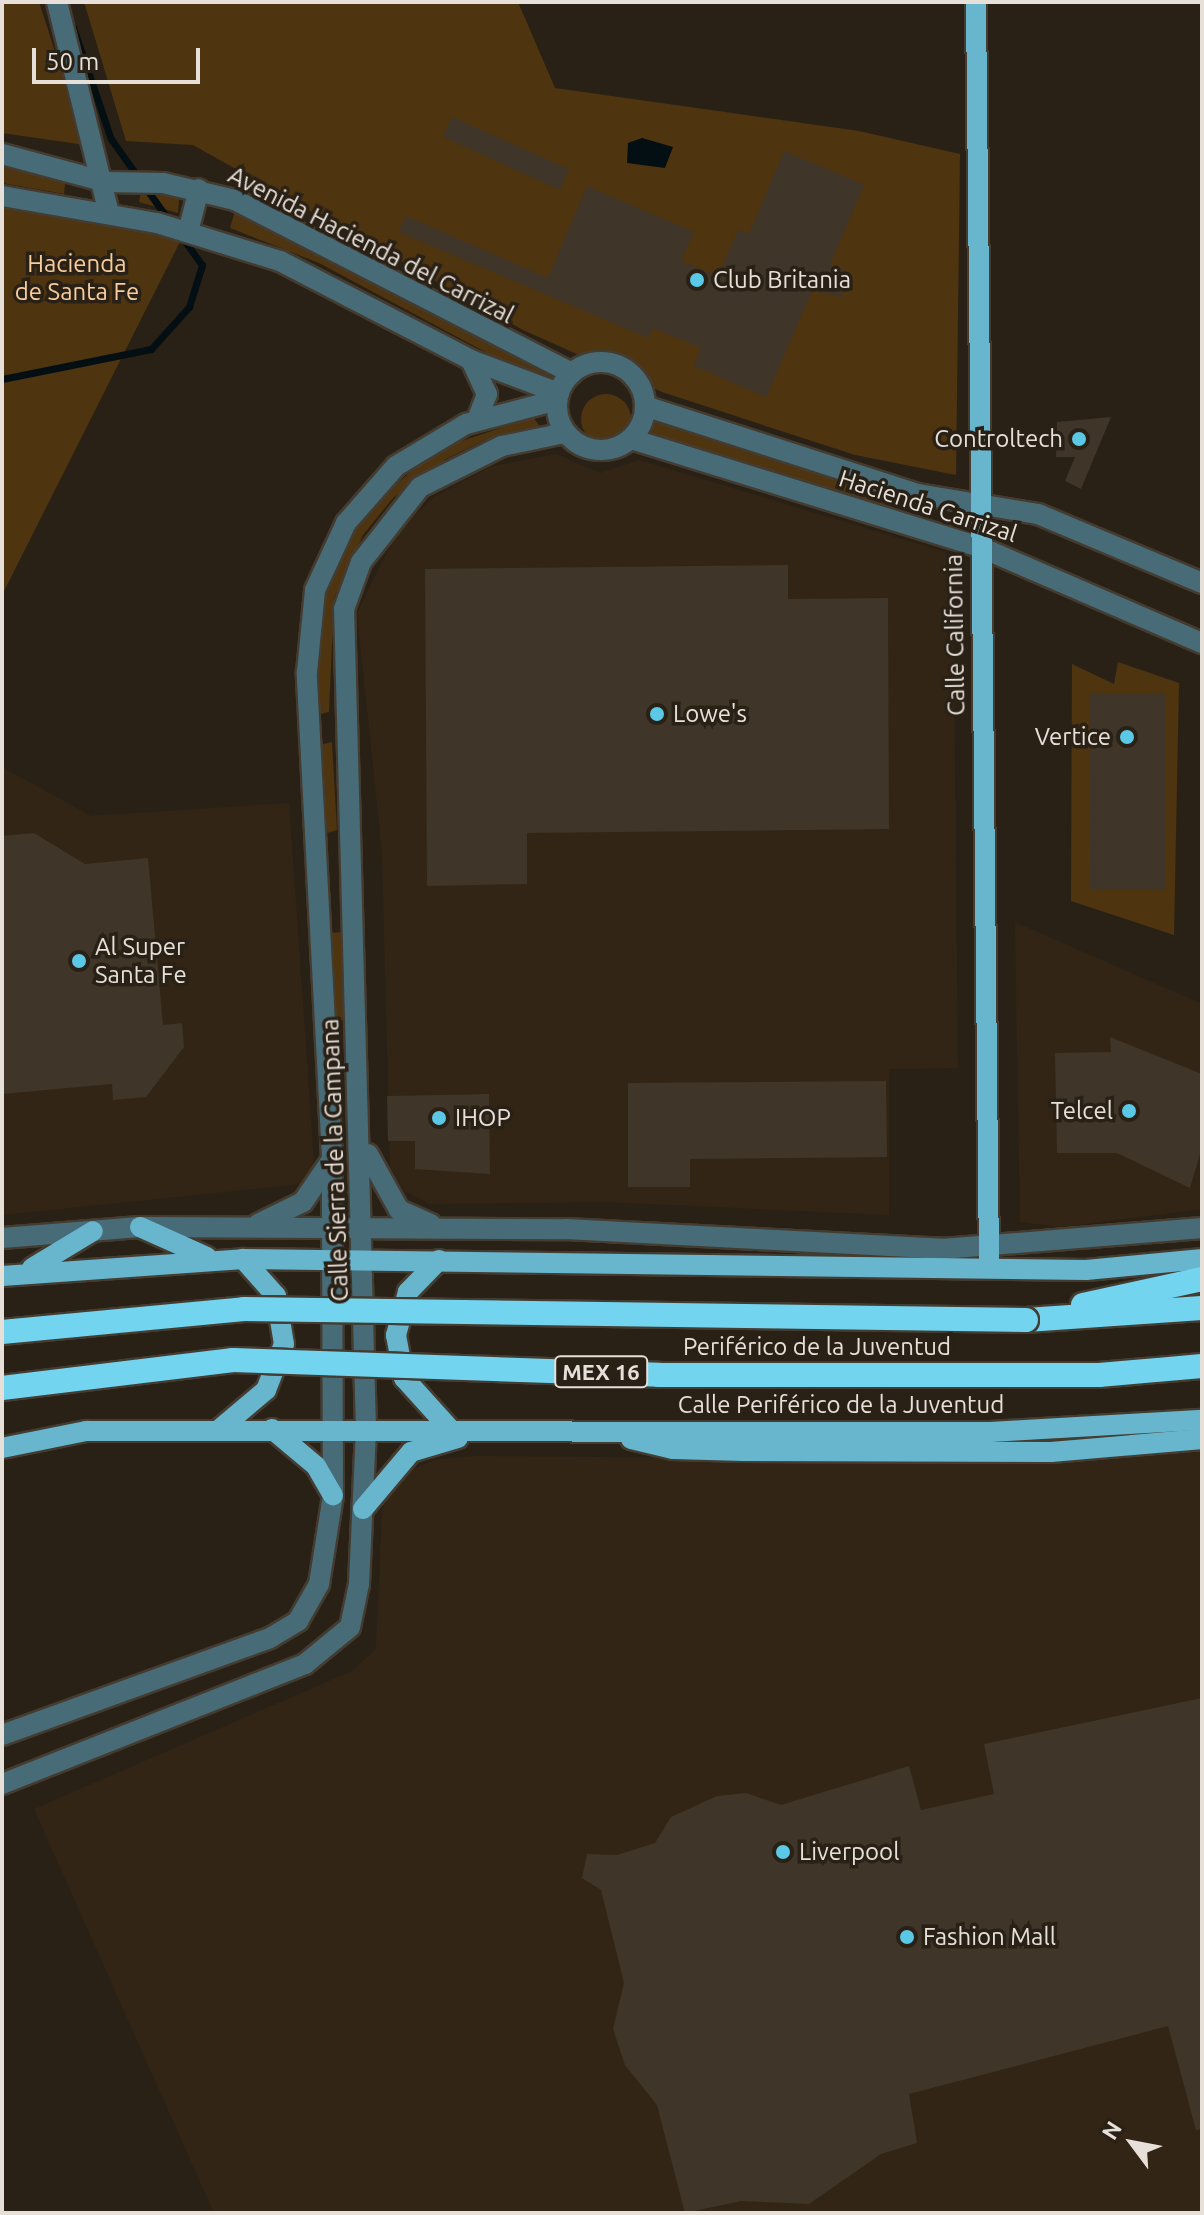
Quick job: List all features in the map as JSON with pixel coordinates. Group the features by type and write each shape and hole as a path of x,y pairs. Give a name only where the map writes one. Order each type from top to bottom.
{"highway":[{"path":"1034,1319 1202,1279"},
{"name":"Periférico de la Juventud","path":"2,1332 244,1309 1034,1319 1202,1308"},
{"name":"Periférico de la Juventud","path":"2,1388 233,1360 659,1375 1099,1375 1202,1366"}],"main road":[{"name":"Calle California","path":"976,2 984,500 980,547 989,1268"},
{"path":"140,1227 215,1260"},
{"path":"25,1272 93,1231"},
{"path":"221,1428 266,1390 284,1344 276,1296 243,1259"},
{"path":"2,1276 243,1259 1086,1270 1202,1259"},
{"path":"439,1260 408,1292 396,1335 404,1378 451,1430"},
{"name":"Calle Periférico de la Juventud","path":"2,1448 86,1431 221,1428 991,1432 1202,1420"},
{"path":"272,1429 316,1466 333,1496"},
{"path":"363,1509 411,1452 493,1430"},
{"path":"604,1431 673,1449 743,1451 1051,1452 1202,1439"}],"street":[{"path":"57,2 106,182 109,214"},
{"name":"Avenida Hacienda del Carrizal","path":"2,154 106,182 199,189 572,373"},
{"path":"188,232 199,189"},
{"path":"2,196 109,214 188,232 280,261 471,360 558,396"},
{"path":"471,360 487,394 477,420"},
{"path":"612,364 636,379 645,406 631,439 604,451 565,433 558,396 572,373 612,364"},
{"name":"Calle Sierra de la Campana","path":"2,1735 298,1621 319,1584 333,1496 332,1157 310,731 308,624 315,590 346,523 396,466 477,420 558,396"},
{"name":"Hacienda Carrizal","path":"645,406 918,494 984,500 1038,514 1202,583"},
{"name":"Calle Sierra de la Campana","path":"2,1784 292,1669 339,1643 356,1613 366,1430 363,1135 343,726 344,609 383,526 420,487 459,463 565,433"},
{"name":"Hacienda Carrizal","path":"631,439 980,547 1202,643"},
{"path":"310,731 343,726"},
{"path":"327,1045 358,1042"},
{"path":"363,1135 372,1170 399,1210 442,1228"},
{"path":"251,1228 303,1202 332,1157"},
{"path":"2,1238 140,1227 442,1228 991,1246 1202,1228"}],"shaded area":[{"path":"642,138 673,147 665,168 627,163 628,143"},
{"path":"556,454 600,473 639,460 945,552 953,563 958,1068 889,1069 889,1215 606,1202 430,1204 405,1191 390,1167 382,851 357,613 397,532 434,497 492,466"},
{"path":"2,767 91,816 289,803 314,1163 301,1184 2,1215"},
{"path":"1015,922 1202,1004 1202,1209 1061,1227 1020,1222"},
{"name":"Fashion Mall","path":"1202,1451 1202,2213 214,2213 34,1809 352,1671 376,1649 382,1510 400,1475 436,1459 475,1456 1092,1461"}],"green space":[{"path":"2,2 39,2 85,145 2,133"},
{"name":"Club Britania","path":"84,2 518,2 555,88 859,131 960,154 956,475 855,455 662,392 523,330 193,145 126,141"},
{"path":"2,165 66,174 64,194 2,183"},
{"path":"143,181 180,188 178,213 139,202"},
{"name":"Hacienda de Santa Fe","path":"2,197 189,224 2,595"},
{"path":"236,207 551,371 543,383 319,263 230,228"},
{"path":"606,394 624,401 631,419 624,437 606,444 588,437 581,419 588,401"},
{"path":"645,415 892,496 892,506 889,513 641,437"},
{"path":"533,417 542,429 485,440 446,459 393,498 363,535 334,598 329,712 316,715 322,596 361,516 435,450"},
{"path":"1118,662 1179,683 1174,935 1071,901 1072,664 1114,684"},
{"path":"332,742 337,830 324,834 319,745"},
{"path":"342,932 346,1020 331,1022 329,933"}],"building":[{"path":"452,117 569,169 560,190 443,137"},
{"path":"784,151 864,185 830,264 851,273 841,297 812,291 766,397 694,366 701,348 653,328 648,338 399,232 406,216 548,278 587,186 694,232 681,261 718,276 738,230 749,234"},
{"name":"Controltech","path":"1111,417 1081,489 1065,481 1075,457 1056,457 1057,422"},
{"name":"Lowe's","path":"788,565 788,599 888,598 889,829 527,833 527,884 427,886 425,569"},
{"path":"1165,693 1165,890 1090,889 1089,694"},
{"name":"Al Super Santa Fe","path":"34,833 85,864 148,858 163,1025 182,1023 184,1047 146,1097 113,1100 112,1084 2,1094 2,836"},
{"name":"Telcel","path":"1110,1037 1202,1074 1202,1147 1190,1188 1117,1153 1057,1153 1055,1053 1111,1052"},
{"path":"886,1081 887,1157 690,1159 690,1187 628,1187 628,1083"},
{"name":"IHOP","path":"489,1094 490,1174 415,1169 415,1141 388,1141 387,1096"},
{"name":"Fashion Mall","path":"1202,1698 1202,2129 1196,2130 1168,2026 909,2094 917,2143 881,2154 809,2204 741,2201 685,2213 657,2105 625,2065 613,2029 624,1983 601,1890 582,1878 587,1854 617,1855 655,1843 671,1817 717,1796 746,1793 781,1805 909,1766 921,1810 994,1794 984,1744"}],"waterway":[{"path":"73,27 111,139 170,222"},
{"path":"2,379 151,349 189,307 202,265 180,235"}],"place":[{"name":"Club Britania","path":"697,280"},
{"name":"Controltech","path":"1079,439"},
{"name":"Lowe's","path":"657,714"},
{"name":"Vertice","path":"1127,737"},
{"name":"Al Super Santa Fe","path":"79,961"},
{"name":"Telcel","path":"1129,1111"},
{"name":"IHOP","path":"439,1118"},
{"name":"Liverpool","path":"783,1852"},
{"name":"Fashion Mall","path":"907,1937"}]}
